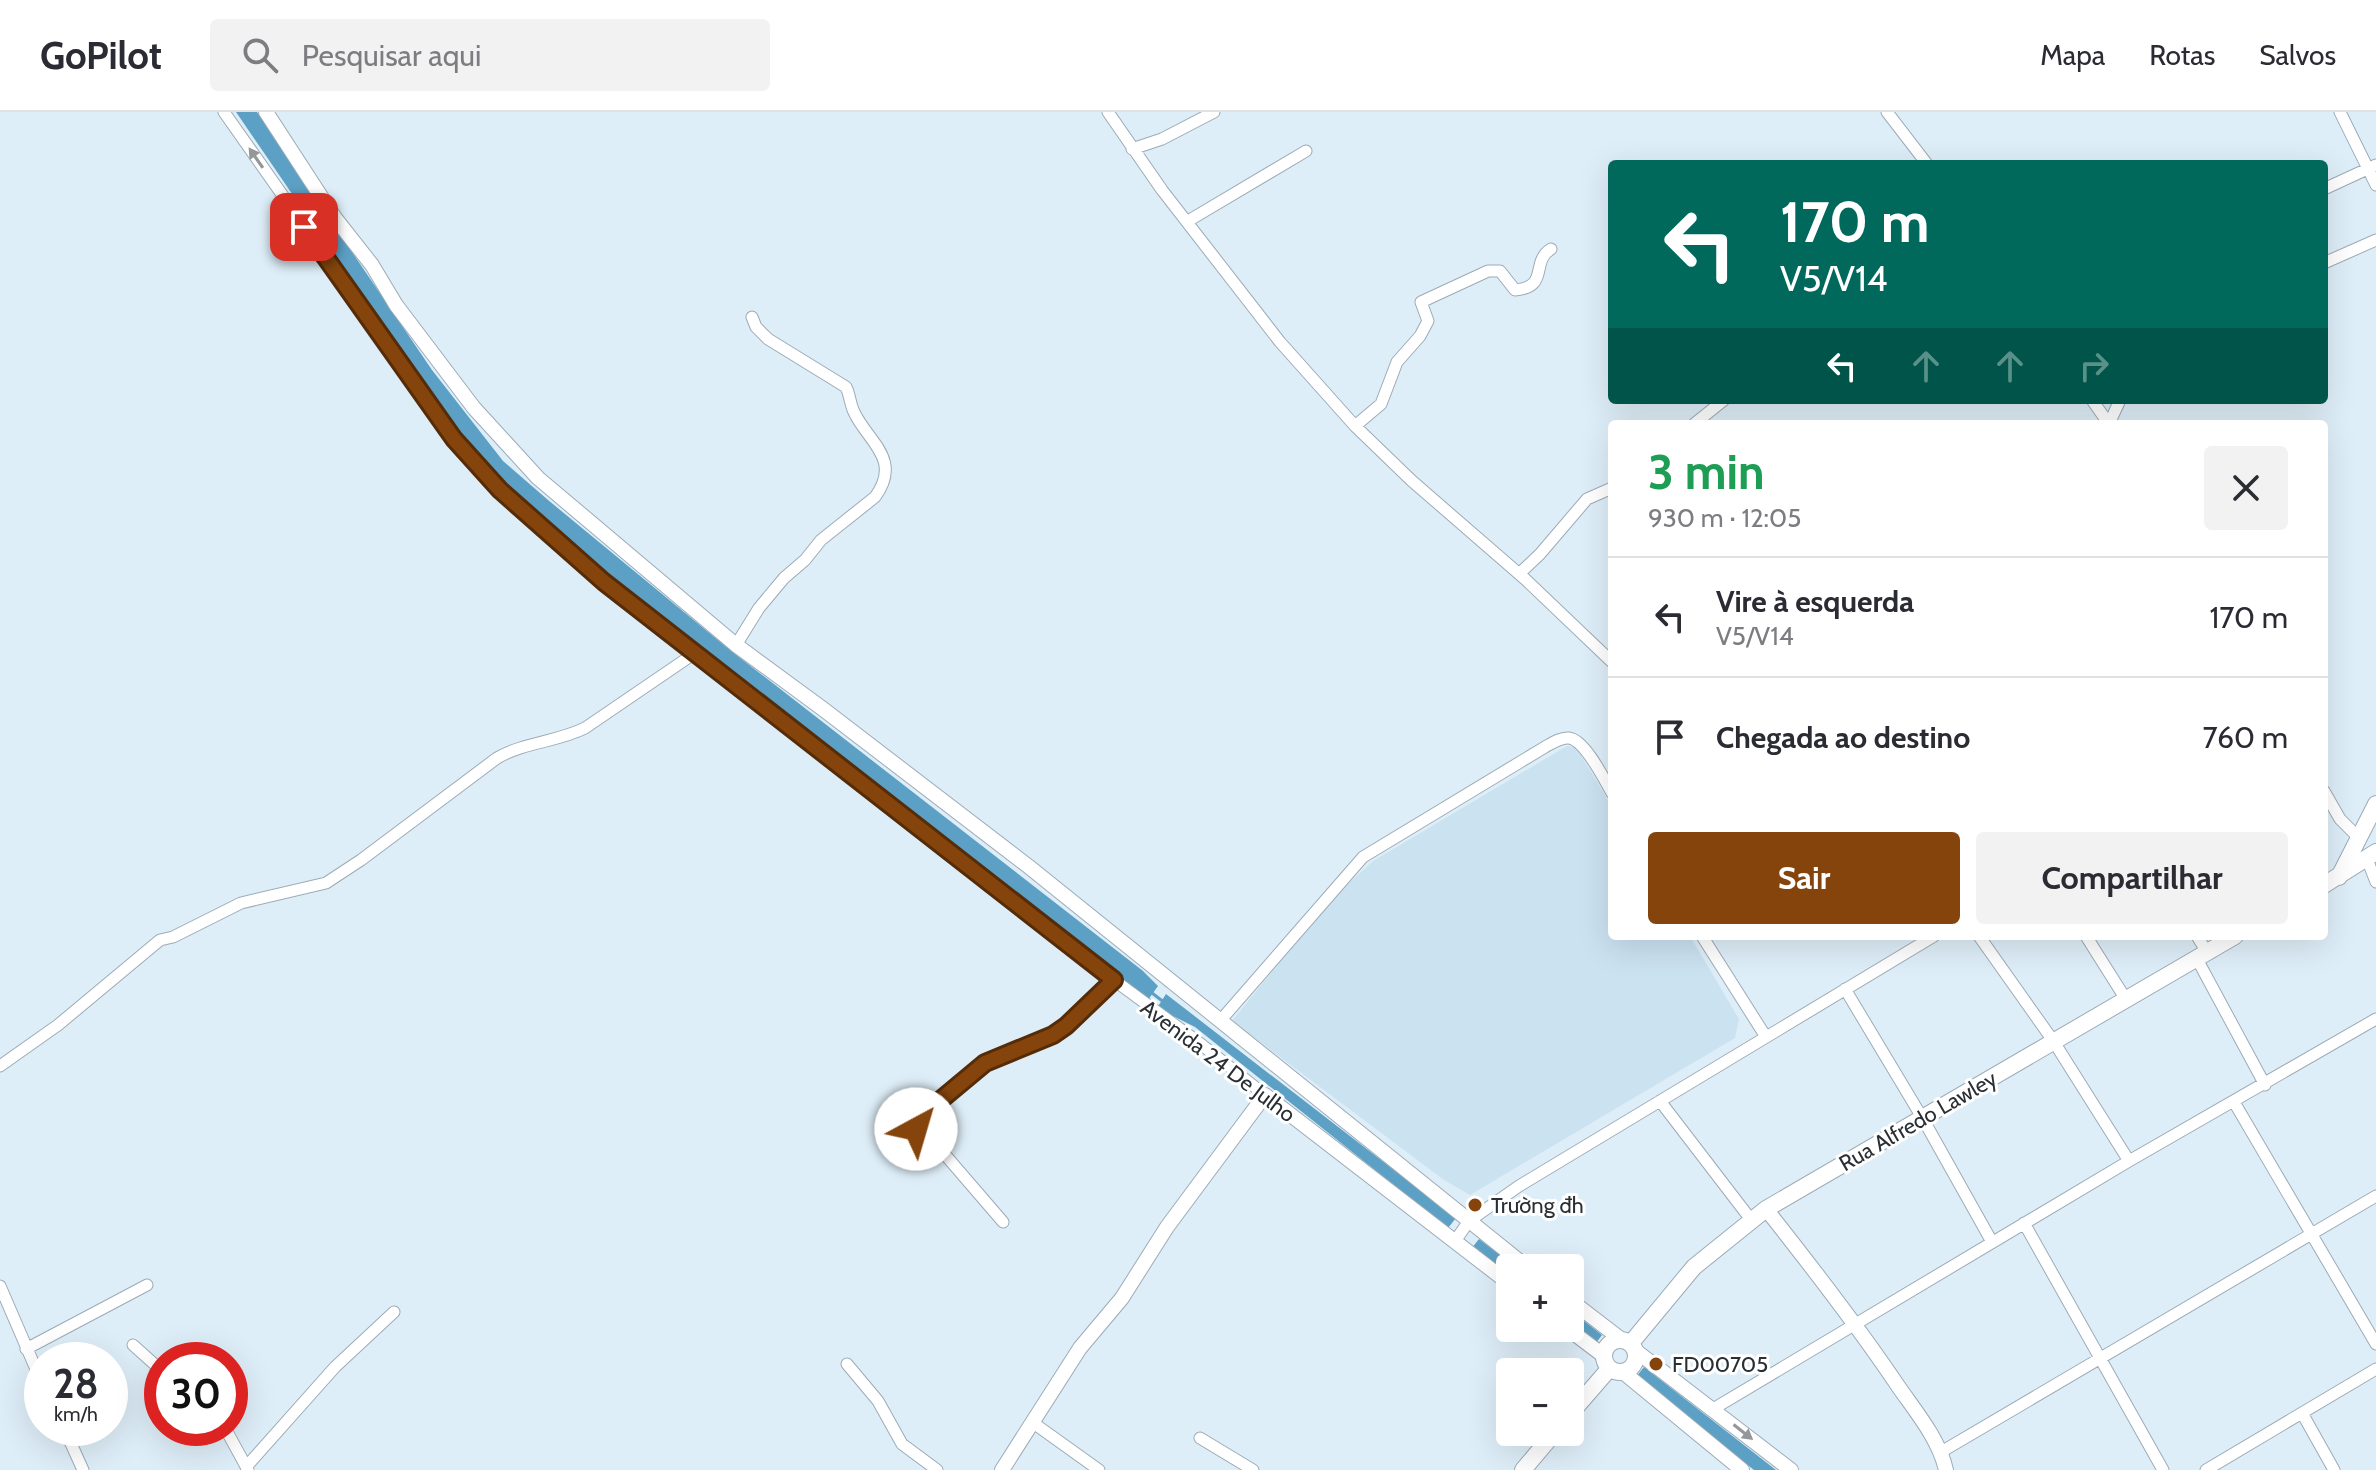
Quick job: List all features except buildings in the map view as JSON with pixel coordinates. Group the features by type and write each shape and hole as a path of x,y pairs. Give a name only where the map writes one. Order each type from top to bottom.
{"main road":[{"path":"2332,881 2376,804"},
{"path":"2359,838 2362,855 2371,855"},
{"path":"2332,881 2371,855"},
{"name":"Rua Alfredo Lawley","path":"1630,1345 1694,1267 1766,1209 2228,940"},
{"path":"1584,1398 1612,1366 1634,1365 1630,1345 1609,1344 1612,1366"},
{"path":"1523,1470 1543,1446"}],"street":[{"name":"Avenida 24 De Julho","path":"224,112 454,439 500,490 604,582 1496,1273"},
{"path":"266,112 335,218 458,387 507,446 566,503 736,645 1028,866 1510,1254"},
{"path":"1108,112 1132,149 1280,342 1355,426 1608,658"},
{"path":"1132,149 1162,139 1214,112"},
{"path":"1887,112 1924,160"},
{"path":"2340,112 2372,167 2376,185"},
{"path":"1188,221 1306,151"},
{"path":"2328,187 2372,167"},
{"path":"2328,261 2376,240"},
{"path":"1355,426 1381,404 1397,362 1428,321 1421,302 1488,271 1500,271 1515,290 1533,284 1537,280 1541,258 1551,249"},
{"path":"736,645 759,608 784,578 805,560 821,540 881,490 884,466 883,454 852,409 846,387 768,339 756,327 752,317"},
{"path":"1699,420 1719,404"},
{"path":"1519,574 1587,499 1608,490"},
{"path":"0,1066 49,1033 160,940 173,937 241,903 326,883 513,748 566,737 585,728 695,653"},
{"path":"1220,1021 1363,857 1558,739 1570,738 1579,742 1608,787"},
{"path":"2328,798 2340,819 2359,838"},
{"path":"2371,855 2376,882"},
{"path":"1705,940 1766,1037"},
{"path":"1455,1241 1469,1221 1519,1186 1927,940"},
{"path":"1982,940 2054,1042 2129,1161"},
{"path":"2089,940 2127,1001"},
{"path":"2198,940 2202,956 2265,1085"},
{"path":"1003,1222 941,1150 916,1129 931,1108 985,1063 1053,1035 1114,980"},
{"path":"1845,989 1992,1242"},
{"path":"1713,1409 2129,1161 2376,1019"},
{"path":"1002,1470 1080,1348 1122,1298 1167,1227 1265,1095"},
{"path":"1660,1101 1752,1221"},
{"path":"2234,1102 2376,1344"},
{"path":"1941,1452 2376,1196"},
{"path":"1766,1209 1856,1324 1941,1452 1946,1470"},
{"path":"2024,1223 2163,1470"},
{"path":"39,1342 147,1285"},
{"path":"0,1286 24,1344"},
{"path":"1584,1310 1791,1470"},
{"path":"235,1446 247,1468 335,1367 394,1312"},
{"path":"1584,1342 1742,1470"},
{"path":"133,1345 144,1355"},
{"path":"847,1364 878,1401 902,1444 937,1470"},
{"path":"2214,1468 2376,1369"},
{"path":"2302,1413 2334,1470"},
{"path":"1032,1422 1099,1470"},
{"path":"1200,1438 1253,1470"},
{"path":"72,1446 83,1470"}],"shaded area":[{"path":"1567,746 1576,747 1608,800 1608,940 1692,940 1739,1019 1735,1038 1470,1195 1444,1180 1232,1021 1326,904 1373,861"}],"water":[{"path":"236,112 257,112 432,370 503,461 730,650 1143,971 1158,986 1148,1000 607,578 511,495 453,429"},
{"path":"1166,994 1456,1218 1448,1228 1195,1027 1157,1008"},
{"path":"1479,1239 1499,1254 1496,1254 1496,1268 1471,1249"},
{"path":"1584,1321 1602,1335 1596,1343 1584,1334"},
{"path":"1644,1367 1776,1470 1754,1470 1636,1377"}],"waterway":[{"path":"1152,993 1165,1003"}],"place":[{"name":"Trường đh","path":"1475,1205"},
{"name":"FD00705","path":"1656,1364"}],"route":[{"path":"304,227 454,439 500,490 604,582 1114,980 1080,1016 1053,1035 985,1063 931,1108 916,1129"}]}
